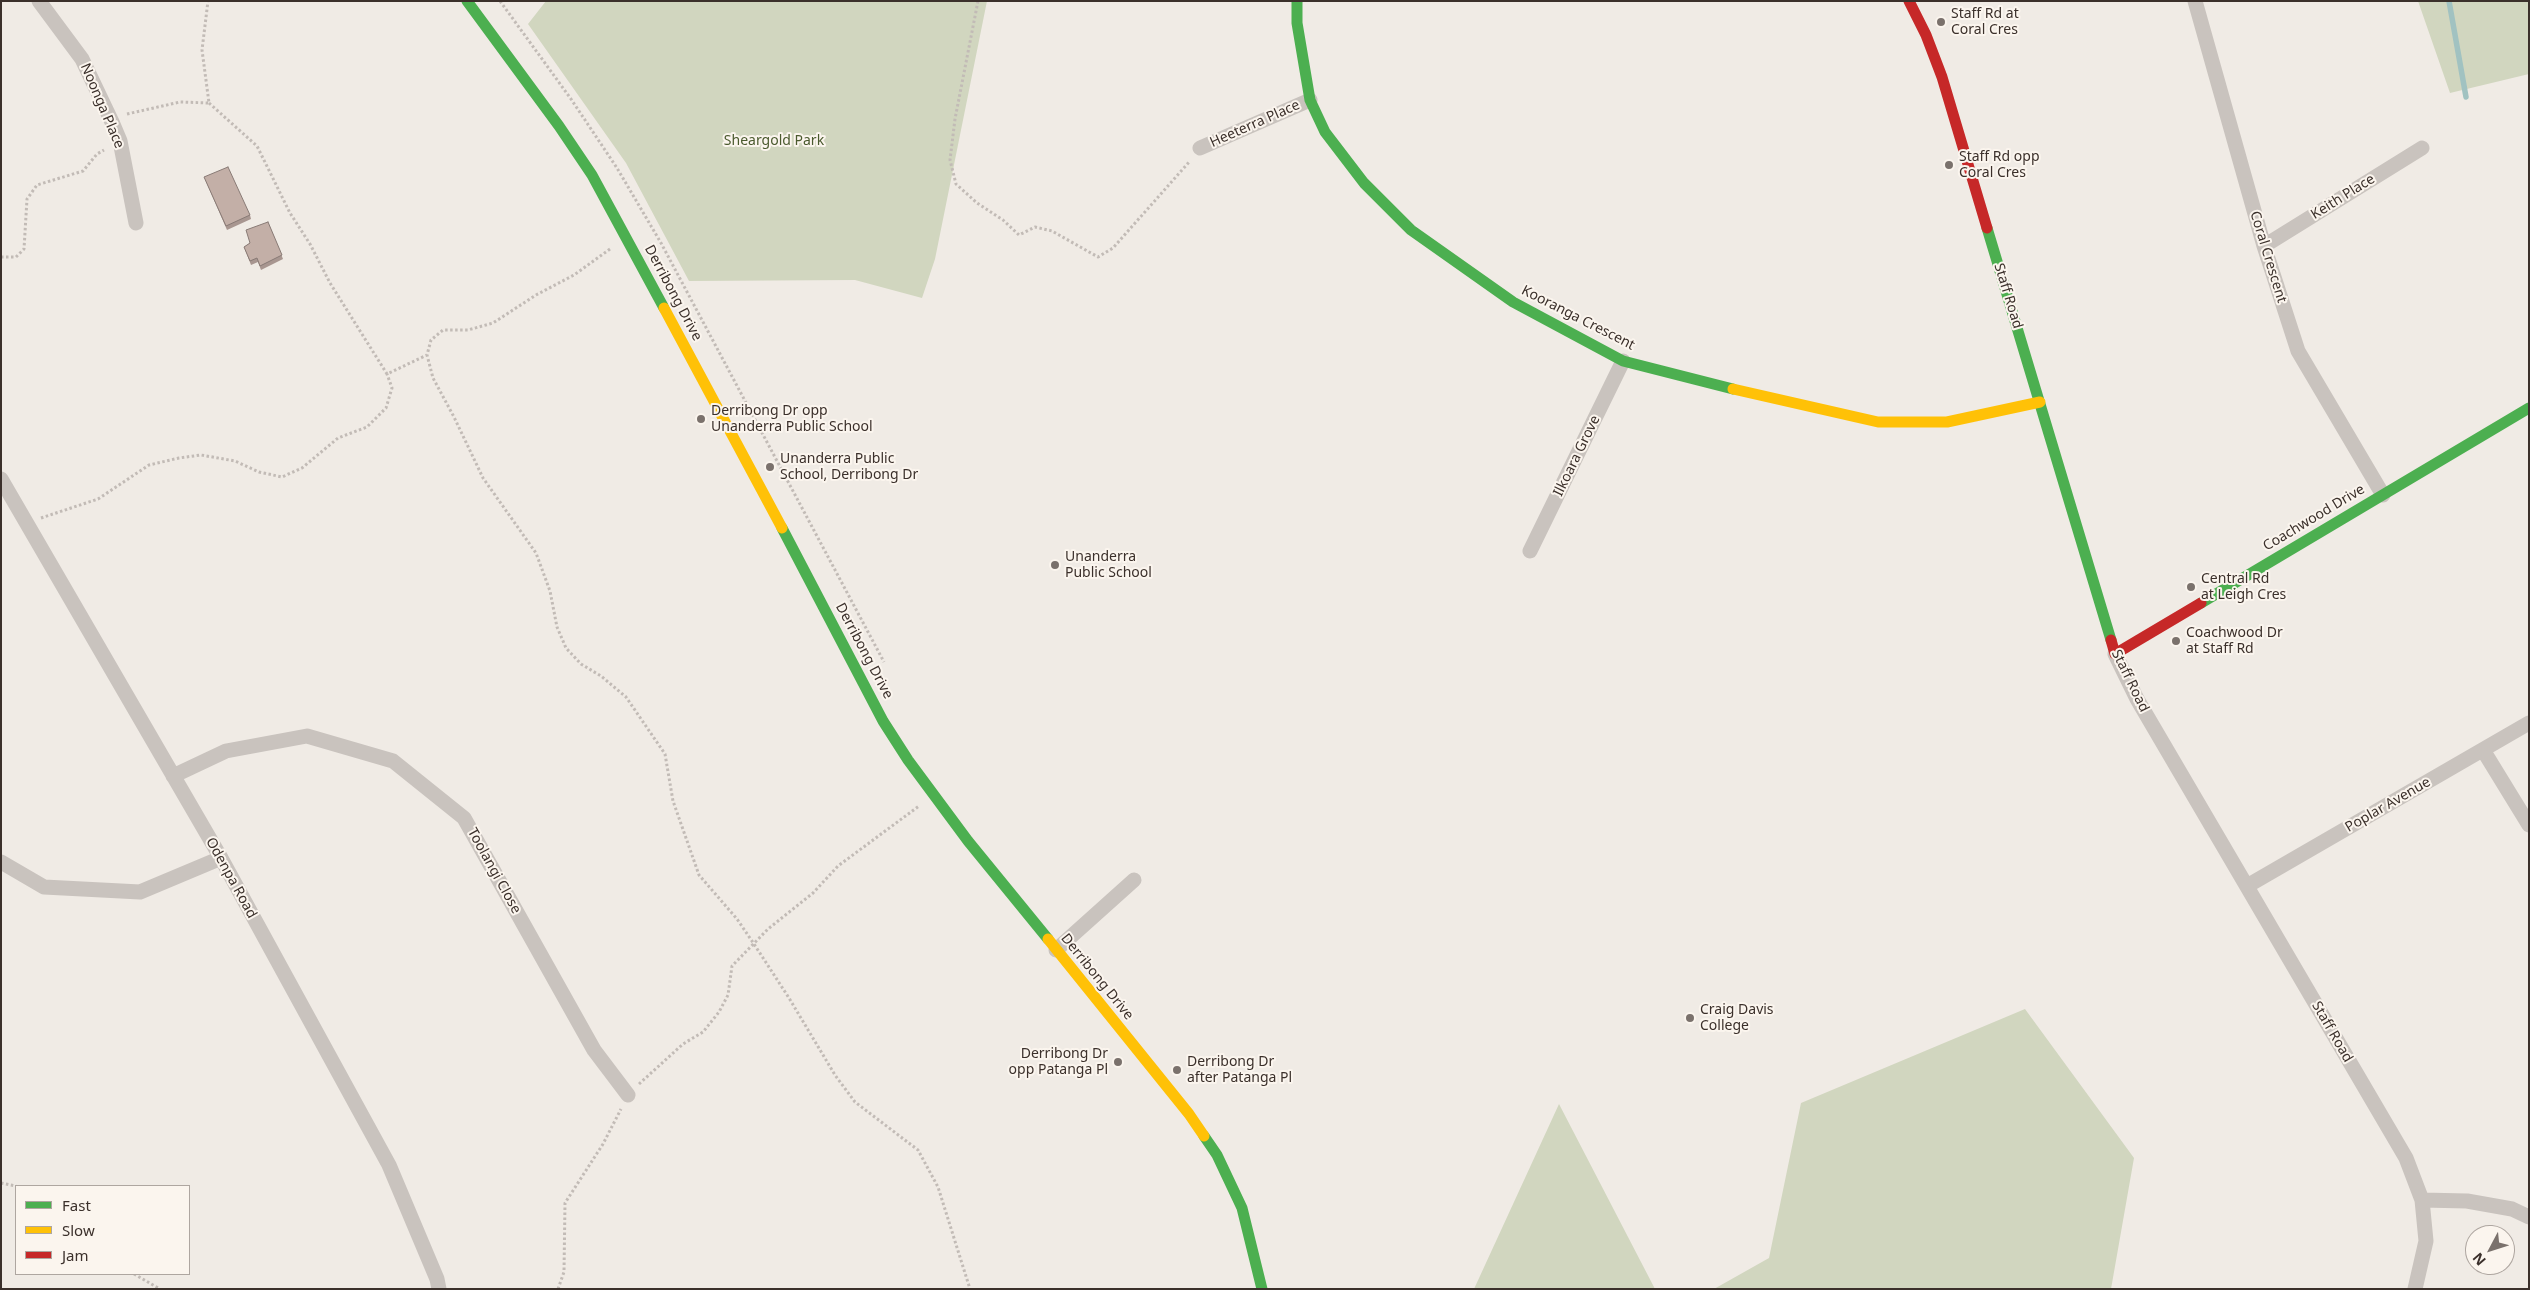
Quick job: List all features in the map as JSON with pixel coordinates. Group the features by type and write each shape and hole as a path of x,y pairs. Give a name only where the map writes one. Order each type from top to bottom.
{"street":[{"name":"Noonga Place","path":"39,1 82,59 112,122 120,141 136,223"},
{"name":"Derribong Drive","path":"467,1 559,126 592,175 884,720 933,796 1188,1114 1216,1155 1242,1208 1254,1250 1262,1289"},
{"name":"Kooranga Crescent","path":"1297,1 1297,23 1310,100 1325,132 1364,183 1412,230 1512,302 1623,361 1796,405 1878,422 1947,422 2040,402"},
{"name":"Staff Road","path":"1909,1 1926,35 1942,77 2114,654 2137,699 2406,1158 2422,1200 2426,1241 2415,1289"},
{"name":"Coral Crescent","path":"2195,1 2264,246 2298,351 2382,495"},
{"name":"Heeterra Place","path":"1200,148 1310,100"},
{"name":"Keith Place","path":"2264,246 2422,148"},
{"name":"Ilkoara Grove","path":"1530,551 1623,361"},
{"name":"Coachwood Drive","path":"2114,654 2529,408"},
{"name":"Odenpa Road","path":"1,479 221,858 389,1165 437,1279 439,1289"},
{"name":"Poplar Avenue","path":"2246,886 2529,723"},
{"name":"Toolangi Close","path":"173,776 226,751 307,736 393,760 464,818 594,1050 628,1095"},
{"path":"2483,750 2529,825"},
{"path":"1,862 44,887 140,892 221,858"},
{"path":"1056,950 1134,880"},
{"path":"2422,1200 2466,1201 2512,1209 2529,1217"}],"path":[{"path":"208,1 202,50 209,104"},
{"path":"500,1 571,99 617,168 661,242 884,662"},
{"path":"978,1 955,119 950,160 956,184 976,204 1003,220 1018,235 1034,227 1052,231 1098,257 1114,248 1200,148"},
{"path":"28,525 45,515 98,499 149,464 179,458 201,455 235,461 266,474 282,476 288,474 302,468 338,438 367,427 386,408 392,388 387,374 330,283 310,244 290,213 257,146 209,104 180,102 131,112 112,122"},
{"path":"1,256 16,257 24,249 27,199 37,185 83,171 97,154 120,141"},
{"path":"626,236 574,275 536,295 493,323 468,330 443,330 431,340 427,355 433,378 483,478 536,553 550,591 557,627 566,648 581,664 601,676 626,697 665,754 673,801 699,875 731,912 754,944 835,1075 855,1102 918,1150 938,1187 970,1289"},
{"path":"387,374 427,355"},
{"path":"558,1289 564,1272 565,1202 603,1144 628,1095 656,1066 703,1032 719,1012 728,995 732,966 768,929 813,893 838,866 933,796"},
{"path":"1,1183 15,1186"},
{"path":"136,1275 160,1289"}],"green space":[{"name":"Sheargold Park","path":"546,1 987,1 935,259 922,298 855,280 689,281 626,163 528,24"},
{"path":"2418,1 2529,1 2529,74 2450,93"},
{"path":"2025,1009 2134,1158 2111,1289 1714,1289 1769,1258 1801,1103"},
{"path":"1559,1104 1655,1289 1474,1289"}],"building":[{"path":"228,167 250,215 226,226 204,177"},
{"path":"268,222 282,255 260,266 257,258 250,261 244,247 250,243 246,230"}],"waterway":[{"path":"2449,1 2466,97"}],"traffic: fast":[{"path":"467,1 559,126 592,175 664,308"},
{"path":"1297,1 1297,23 1310,100 1325,132 1364,183 1411,230 1513,302 1623,361 1733,389"},
{"path":"1987,228 2111,640"},
{"path":"2201,603 2529,408"},
{"path":"782,528 883,721 908,760 968,841 1048,939"},
{"path":"1204,1136 1217,1155 1242,1208 1262,1289"}],"traffic: slow":[{"path":"664,308 782,528"},
{"path":"1733,389 1878,422 1947,422 2040,402"},
{"path":"1048,939 1189,1114 1204,1136"}],"traffic: jam":[{"path":"1909,1 1926,35 1942,77 1987,228"},
{"path":"2111,640 2115,654 2201,603"}],"place":[{"name":"Staff Rd at Coral Cres","path":"1941,22"},
{"name":"Staff Rd opp Coral Cres","path":"1949,165"},
{"name":"Derribong Dr opp Unanderra Public School","path":"701,419"},
{"name":"Unanderra Public School, Derribong Dr","path":"770,467"},
{"name":"Unanderra Public School","path":"1055,565"},
{"name":"Central Rd at Leigh Cres","path":"2191,587"},
{"name":"Coachwood Dr at Staff Rd","path":"2176,641"},
{"name":"Craig Davis College","path":"1690,1018"},
{"name":"Derribong Dr opp Patanga Pl","path":"1118,1062"},
{"name":"Derribong Dr after Patanga Pl","path":"1177,1070"}]}
